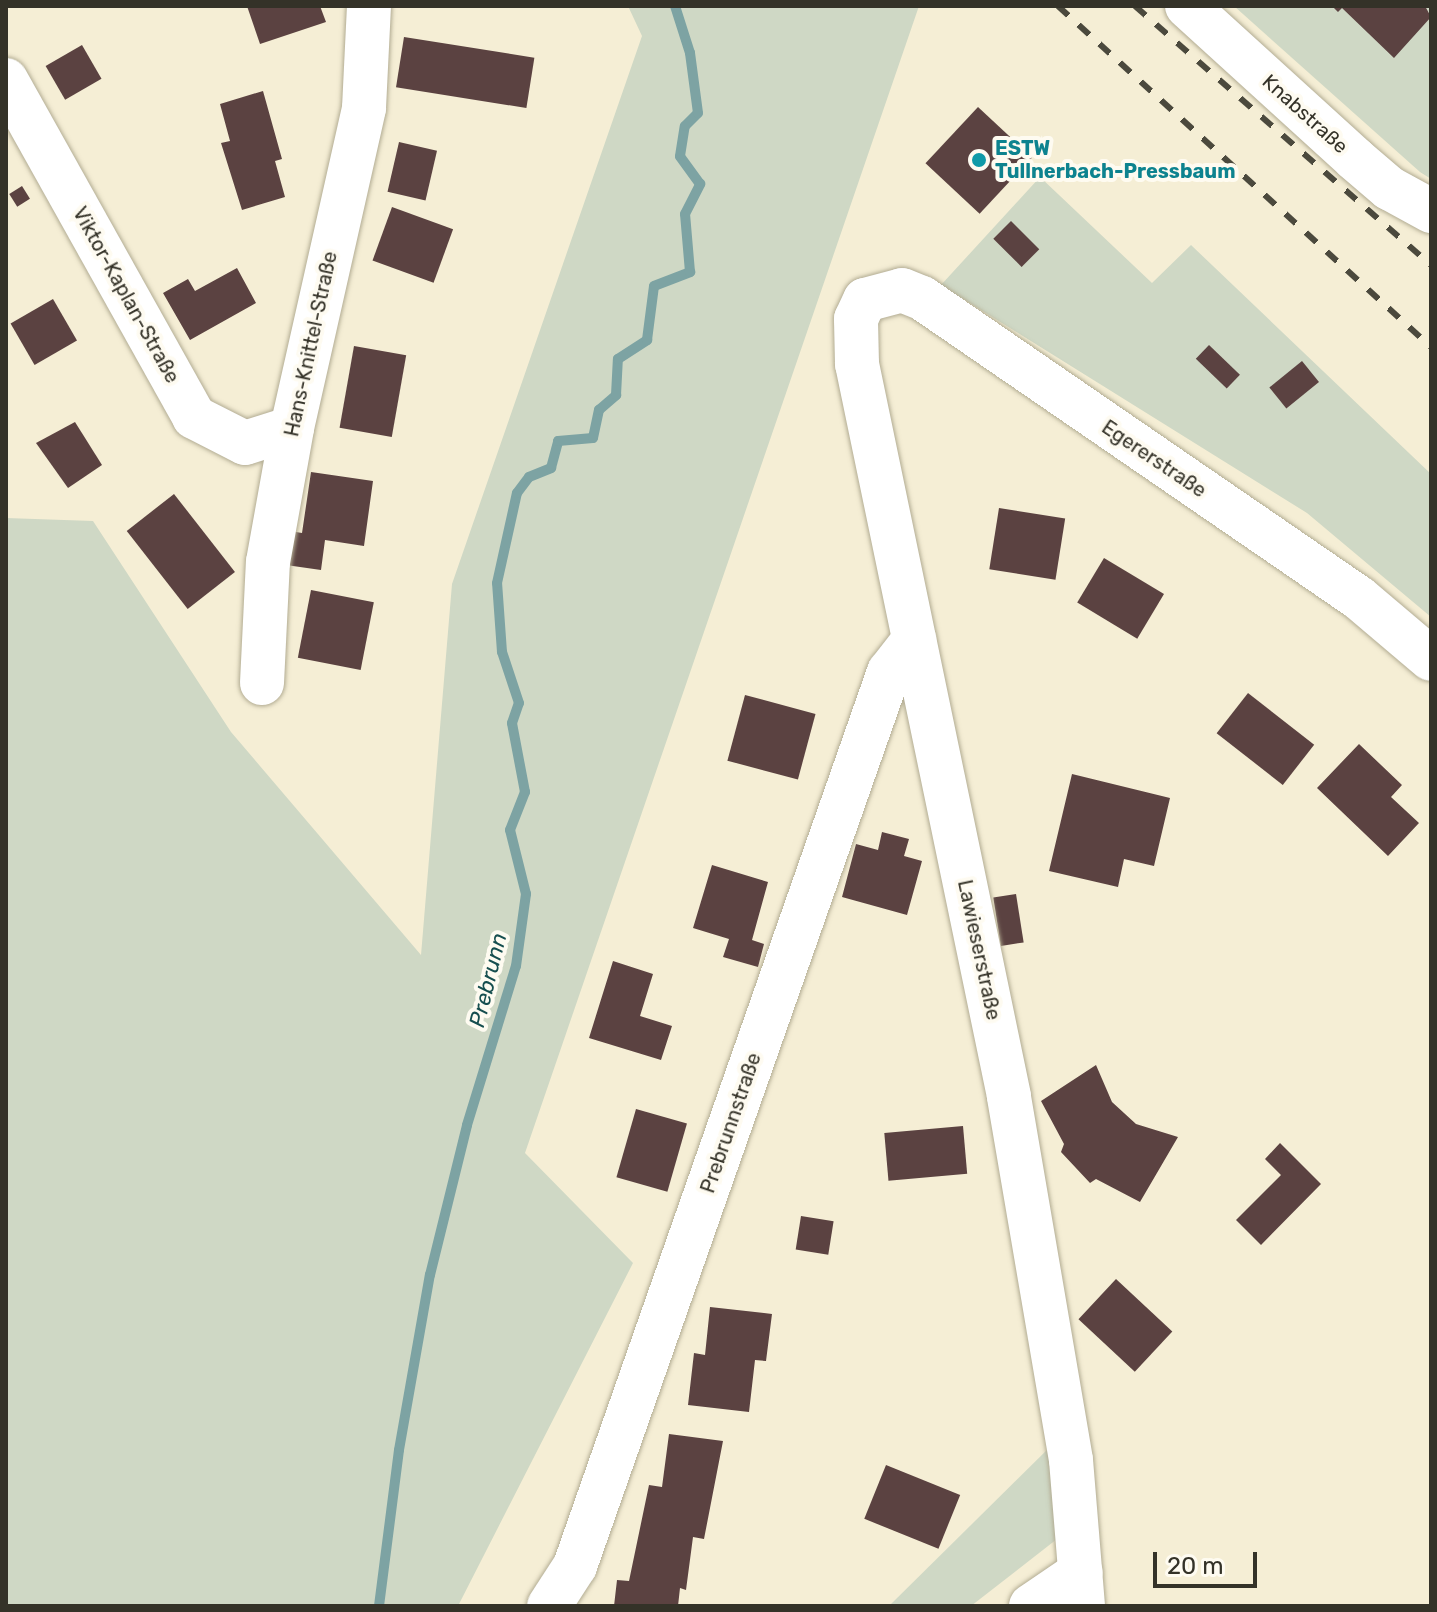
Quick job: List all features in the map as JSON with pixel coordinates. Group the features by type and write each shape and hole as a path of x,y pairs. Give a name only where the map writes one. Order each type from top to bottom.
{"street":[{"name":"Hans-Knittel-Straße","path":"262,683 268,562 292,428 364,108 369,6"},
{"name":"Knabstraße","path":"1187,6 1367,169 1431,211"},
{"name":"Viktor-Kaplan-Straße","path":"6,80 194,417 245,443 292,428"},
{"name":"Egererstraße","path":"865,300 902,290 922,298 1359,598 1431,659"},
{"name":"Lawieserstraße","path":"865,300 856,319 857,364 1009,1096 1071,1460 1082,1589"},
{"name":"Prebrunnstraße","path":"549,1606 575,1566 889,672 914,640"},
{"path":"1031,1606 1082,1589"}],"green space":[{"path":"628,6 919,6 525,1153 633,1263 458,1606 6,1606 6,518 93,521 231,732 421,955 452,584 642,36"},
{"path":"1234,6 1431,6 1431,179 1420,172"},
{"path":"1040,177 1152,283 1191,245 1431,474 1431,617 1307,513 941,285"},
{"path":"1056,1441 1066,1532 971,1606 889,1606"}],"building":[{"path":"247,6 320,6 326,22 260,44"},
{"path":"1332,6 1425,6 1431,17 1394,58 1342,8 1338,12"},
{"path":"404,37 534,58 526,108 396,87"},
{"path":"82,45 102,79 65,100 46,66"},
{"path":"263,91 282,159 275,161 285,197 242,210 221,143 230,141 220,104"},
{"name":"ESTW Tullnerbach-Pressbaum","path":"978,107 1032,157 980,214 925,163"},
{"path":"399,142 437,151 426,200 388,192"},
{"path":"22,186 30,199 17,207 9,194"},
{"path":"392,207 453,229 434,283 373,261"},
{"path":"1011,221 1039,249 1022,267 993,239"},
{"path":"237,268 256,303 190,340 163,293 188,279 195,291"},
{"path":"53,299 77,341 35,365 11,324"},
{"path":"1209,345 1240,375 1227,389 1196,359"},
{"path":"354,346 406,355 392,437 340,428"},
{"path":"1302,361 1319,382 1286,408 1269,387"},
{"path":"75,422 102,465 68,488 36,443"},
{"path":"311,472 373,481 364,546 325,540 321,570 286,565 290,531 302,533"},
{"path":"174,494 235,572 188,609 127,531"},
{"path":"999,508 1065,518 1055,580 989,569"},
{"path":"1104,558 1164,594 1137,639 1077,603"},
{"path":"311,590 374,602 361,670 298,658"},
{"path":"1248,693 1314,745 1283,785 1217,733"},
{"path":"745,695 816,714 798,780 727,761"},
{"path":"1359,744 1402,785 1391,797 1419,823 1388,856 1317,788"},
{"path":"1072,774 1170,798 1154,866 1124,859 1118,887 1049,871"},
{"path":"882,832 909,839 904,856 922,861 907,915 842,897 856,844 878,850"},
{"path":"712,865 768,882 752,940 764,944 758,967 723,957 729,939 693,928"},
{"path":"1016,894 1024,942 1001,946 993,898"},
{"path":"613,961 653,974 640,1016 672,1026 661,1060 589,1038"},
{"path":"1096,1065 1112,1102 1136,1124 1178,1137 1140,1202 1096,1179 1090,1183 1061,1152 1064,1144 1041,1101"},
{"path":"636,1109 687,1124 667,1192 616,1177"},
{"path":"963,1126 967,1174 888,1181 884,1133"},
{"path":"1280,1143 1321,1184 1261,1245 1236,1220 1281,1175 1265,1159"},
{"path":"801,1216 834,1221 828,1255 796,1250"},
{"path":"1116,1279 1172,1332 1135,1372 1078,1319"},
{"path":"710,1307 772,1314 766,1361 755,1360 749,1412 688,1405 694,1353 705,1355"},
{"path":"669,1434 723,1441 704,1539 693,1537 686,1590 680,1588 678,1606 614,1606 617,1580 629,1581 649,1485 662,1487"},
{"path":"886,1465 960,1495 938,1549 864,1519"}],"waterway":[{"name":"Prebrunn","path":"379,1606 399,1450 430,1275 467,1125 516,966 526,894 510,830 525,792 512,723 519,703 502,652 497,583 517,493 529,477 551,468 558,441 593,438 599,410 616,395 618,359 647,340 654,286 690,272 685,214 700,184 680,156 685,126 698,113 690,53 675,6"}],"railway":[{"path":"1058,6 1431,347"},
{"path":"1135,6 1431,265"}],"place":[{"name":"ESTW Tullnerbach-Pressbaum","path":"979,160"}]}
